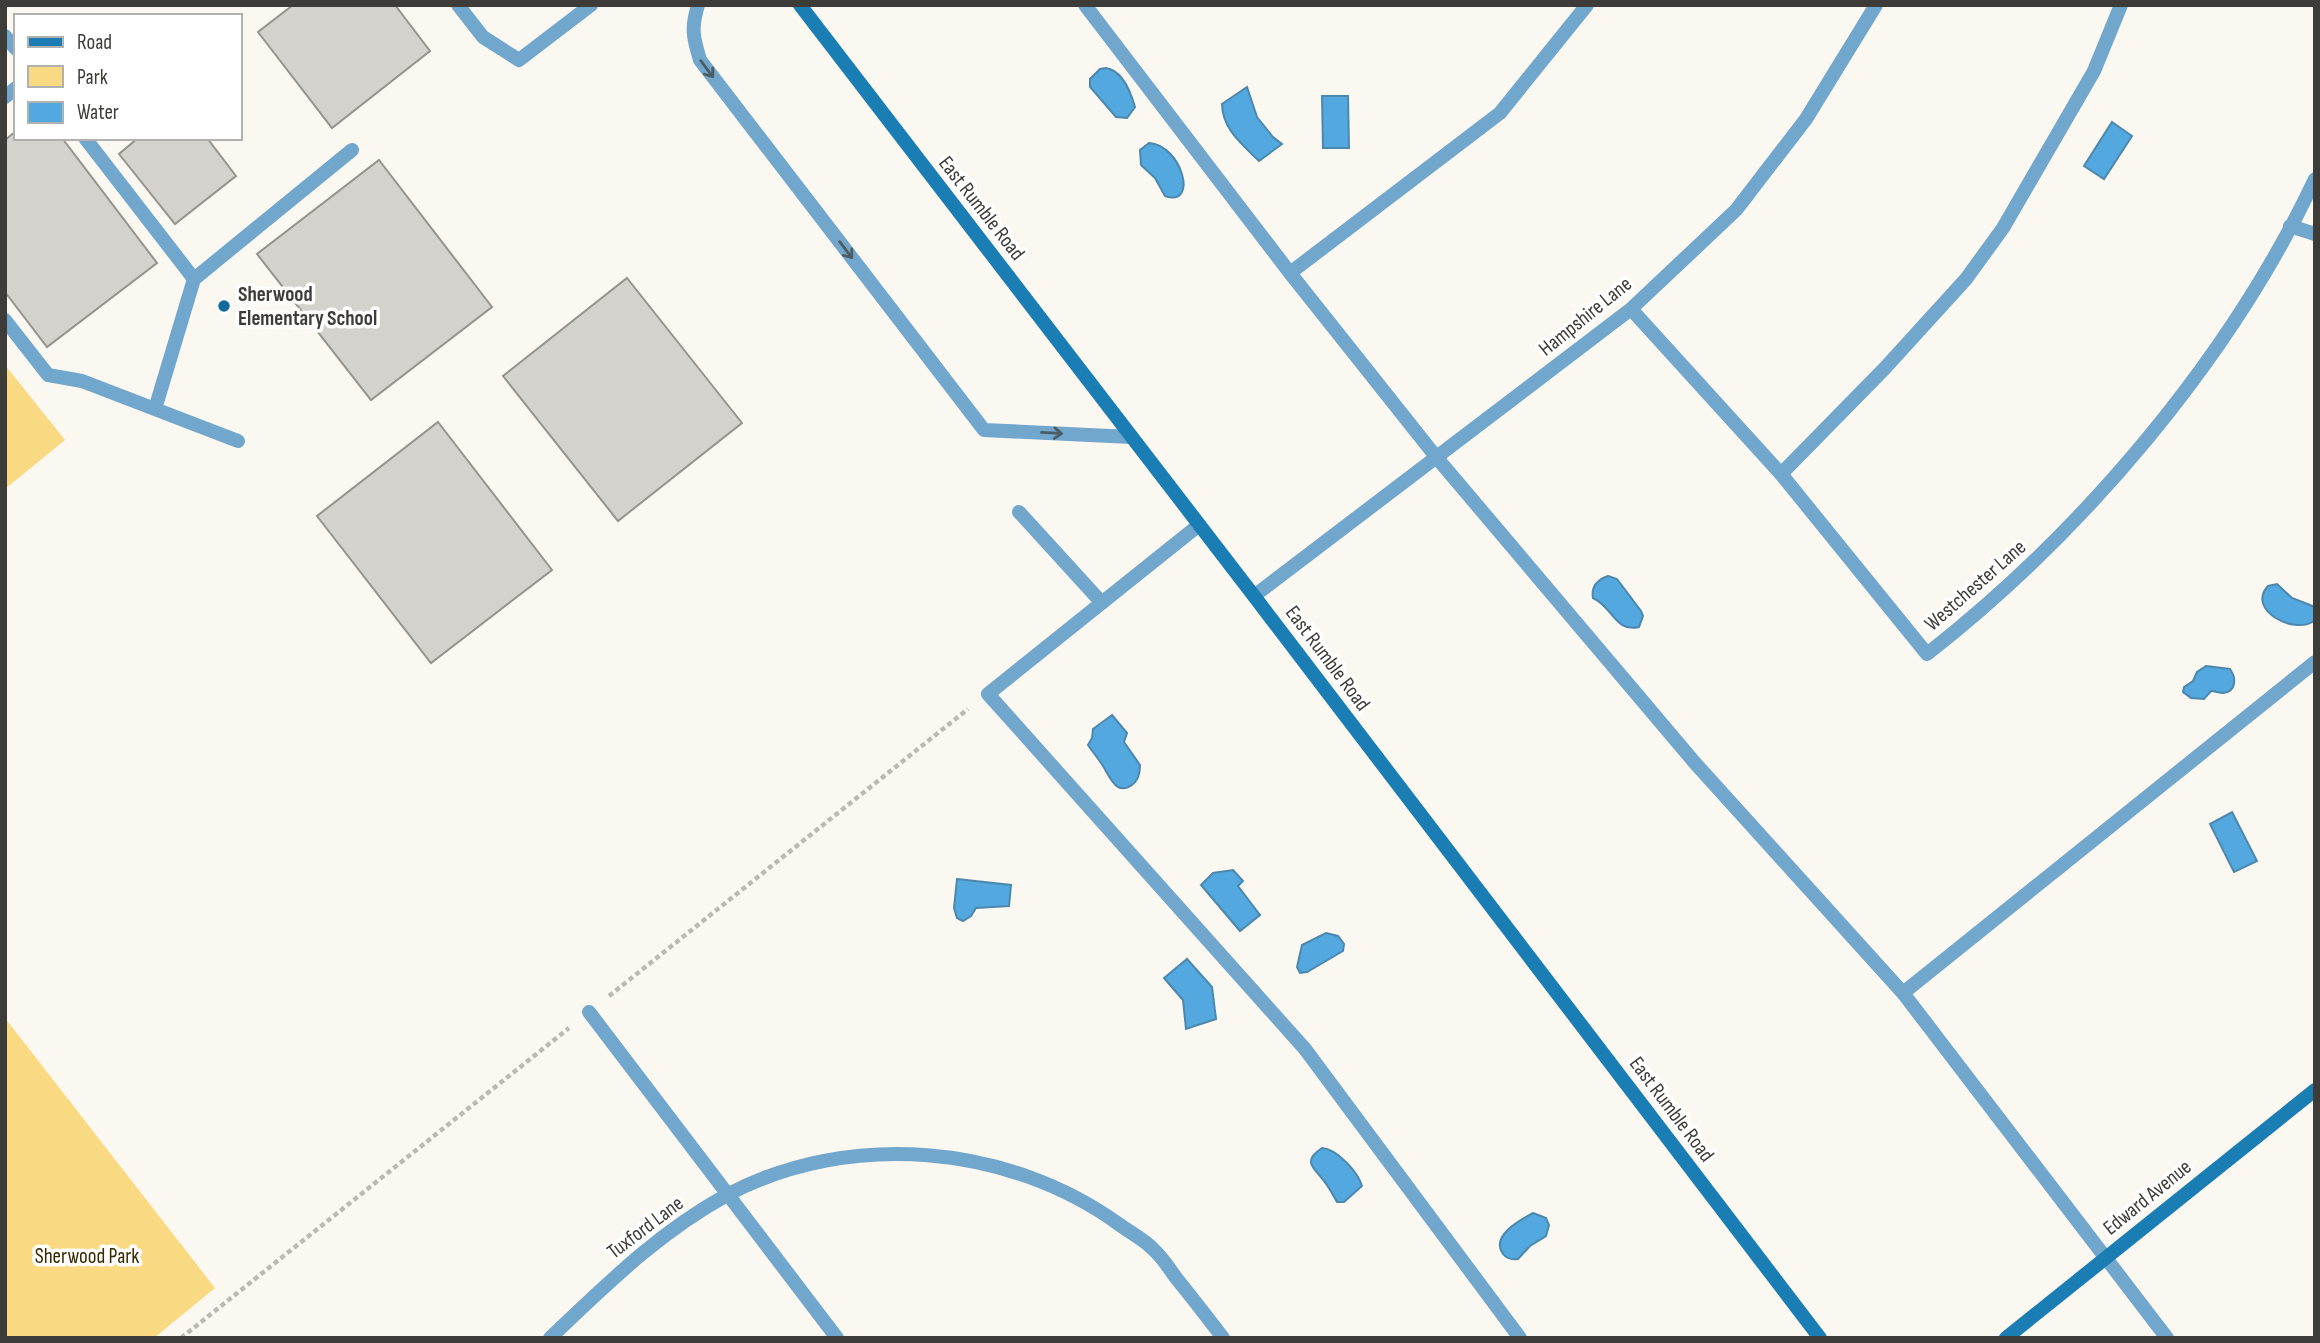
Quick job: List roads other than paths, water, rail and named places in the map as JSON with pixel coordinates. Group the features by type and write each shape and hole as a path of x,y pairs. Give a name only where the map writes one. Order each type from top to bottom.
{"street":[{"path":"458,5 483,37 519,60 591,5"},
{"path":"698,5 692,24 700,60 984,430 1131,438"},
{"name":"East Rumble Road","path":"800,5 1820,1338"},
{"path":"1085,5 1290,273 1437,458 1695,763 1903,993 2167,1338"},
{"path":"1290,273 1500,113 1587,5"},
{"name":"Hampshire Lane","path":"1254,596 1631,309 1735,210 1807,119 1876,5"},
{"path":"1781,474 1885,368 1966,279 2003,228 2094,71 2121,5"},
{"path":"87,140 194,279"},
{"path":"155,409 194,279 352,150"},
{"name":"Westchester Lane","path":"1631,309 1781,474 1927,654 1966,623 2056,540 2146,440 2193,379 2254,290 2315,178"},
{"path":"2290,226 2315,234"},
{"path":"5,320 48,375 82,381 238,441"},
{"path":"1020,512 1102,603"},
{"path":"1199,525 988,694 1305,1049 1520,1338"},
{"path":"1903,993 2315,662"},
{"path":"589,1012 837,1338"},
{"name":"Edward Avenue","path":"2006,1338 2315,1090"},
{"name":"Tuxford Lane","path":"550,1338 631,1261 677,1225 729,1194 781,1173 830,1161 887,1154 927,1155 1006,1169 1051,1185 1099,1209 1154,1249 1223,1338"}],"water":[{"path":"1106,68 1117,73 1131,95 1135,107 1127,118 1116,117 1090,87 1090,79 1100,69"},
{"path":"1247,87 1257,117 1282,144 1259,161 1229,129 1223,113 1222,104"},
{"path":"1322,96 1348,96 1349,148 1323,148"},
{"path":"2112,122 2132,136 2104,179 2084,166"},
{"path":"1149,143 1161,146 1178,164 1184,185 1181,193 1175,197 1165,196 1155,178 1141,165 1140,150"},
{"path":"1608,576 1617,579 1641,611 1643,616 1639,627 1631,628 1619,623 1593,598 1596,584"},
{"path":"2277,584 2292,598 2315,607 2314,621 2295,625 2275,618 2268,611 2263,604 2263,595 2268,586"},
{"path":"2206,666 2230,669 2234,680 2233,687 2223,693 2211,691 2204,699 2191,698 2183,692 2184,687"},
{"path":"1112,715 1127,733 1124,742 1140,765 1136,781 1126,788 1113,783 1088,745 1093,729"},
{"path":"2232,812 2257,861 2234,872 2210,824"},
{"path":"1233,870 1243,881 1238,886 1260,915 1240,931 1201,885 1213,873"},
{"path":"957,879 1011,885 1009,906 976,908 971,916 963,921 957,918 954,908"},
{"path":"1326,933 1338,936 1344,944 1343,951 1307,972 1300,973 1297,967 1302,945"},
{"path":"1187,959 1212,987 1216,1019 1186,1029 1183,1000 1164,978"},
{"path":"1322,1148 1340,1157 1360,1180 1362,1186 1344,1202 1337,1202 1311,1164 1312,1157"},
{"path":"1533,1213 1546,1218 1549,1225 1546,1236 1530,1246 1518,1259 1508,1258 1500,1247 1503,1235 1514,1224"}],"place":[{"name":"Sherwood Elementary School","path":"224,306"}],"park label":[{"name":"Sherwood Park","path":"87,1256"}]}
